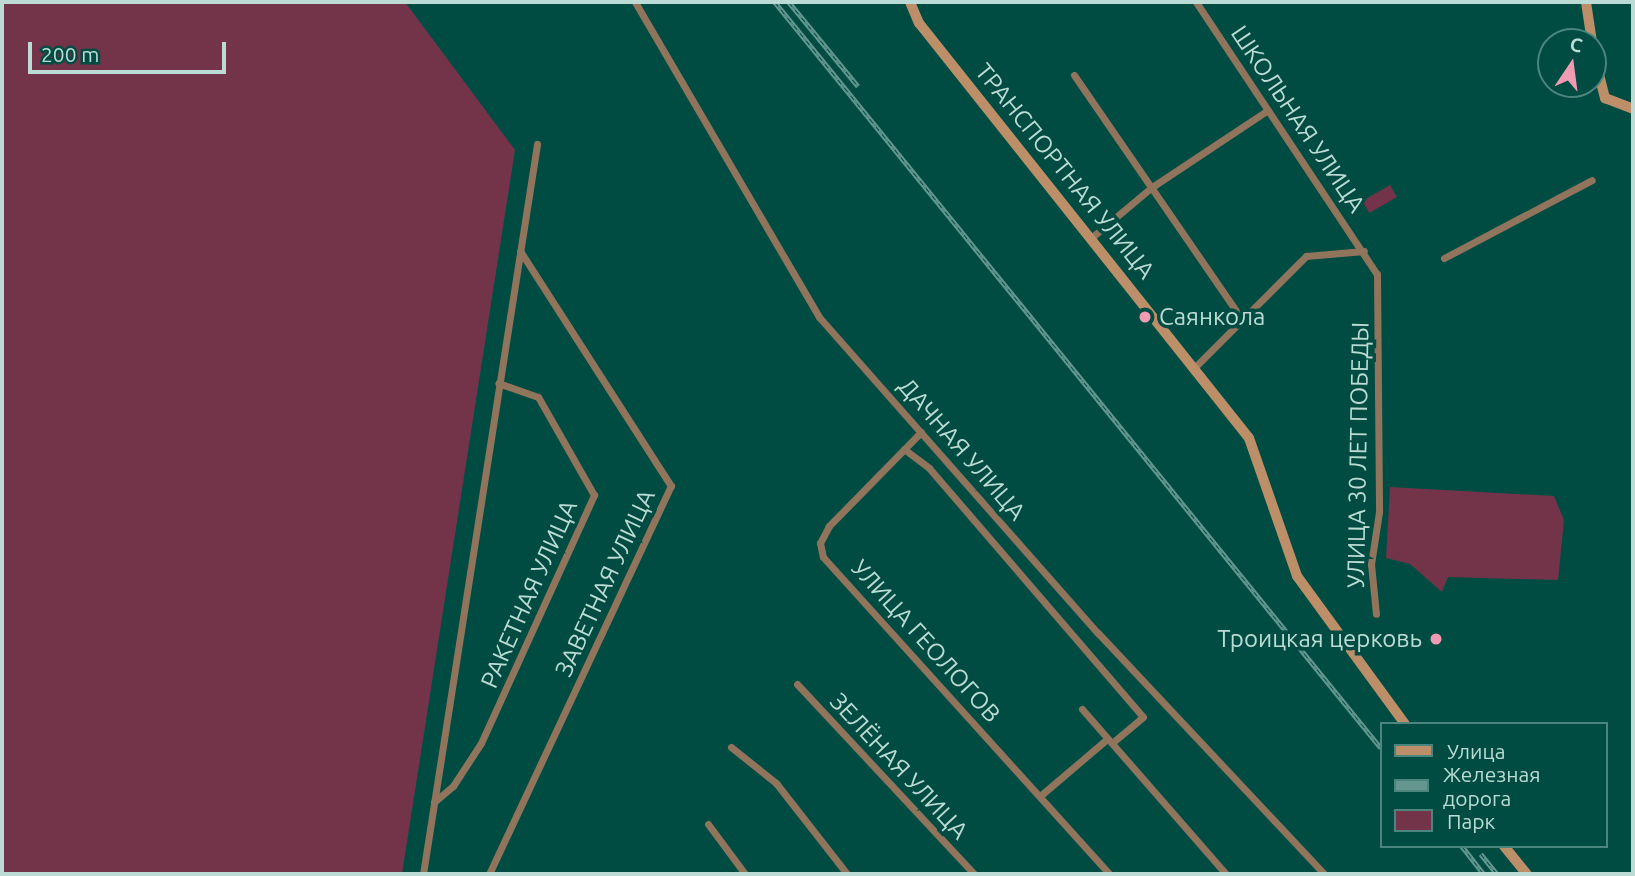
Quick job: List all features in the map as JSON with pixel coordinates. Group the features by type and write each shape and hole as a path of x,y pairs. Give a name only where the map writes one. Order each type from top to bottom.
{"street":[{"name":"ДАЧНАЯ УЛИЦА","path":"635,2 797,287 921,432 1324,874"},
{"name":"ШКОЛЬНАЯ УЛИЦА","path":"1196,2 1366,254"},
{"path":"1586,2 1590,28"},
{"name":"ТРАНСПОРТНАЯ УЛИЦА","path":"909,5 1249,438 1297,576 1404,722"},
{"path":"1074,75 1242,319"},
{"path":"1605,98 1633,108"},
{"path":"1091,238 1152,187 1268,110"},
{"name":"РАКЕТНАЯ УЛИЦА","path":"423,874 537,144"},
{"path":"1444,258 1592,180"},
{"name":"ЗАВЕТНАЯ УЛИЦА","path":"489,874 671,486 519,250"},
{"path":"1195,366 1306,256 1366,254"},
{"name":"УЛИЦА 30 ЛЕТ ПОБЕДЫ","path":"1366,254 1380,290 1382,370 1379,512 1370,564 1376,614"},
{"name":"РАКЕТНАЯ УЛИЦА","path":"434,802 453,786 481,743 594,495 538,397 498,383"},
{"name":"УЛИЦА ГЕОЛОГОВ","path":"921,432 829,526 820,542 823,557 1109,874"},
{"path":"904,449 929,468 1143,716 1040,796"},
{"name":"ЗЕЛЁНАЯ УЛИЦА","path":"797,684 974,874"},
{"path":"1082,709 1226,874"},
{"path":"731,747 776,783 848,874"},
{"path":"708,824 746,874"},
{"path":"1506,848 1527,874"}],"green space":[{"path":"2,2 405,2 515,150 402,874 2,874"},
{"path":"1390,185 1397,197 1369,213 1362,201"},
{"path":"1390,487 1554,496 1564,520 1558,580 1448,577 1442,592 1410,564 1386,558"}],"railway":[{"path":"775,2 1380,747"},
{"path":"789,2 858,86"},
{"path":"1464,848 1484,874"},
{"path":"1481,854 1497,874"}],"place":[{"name":"Саянкола","path":"1145,317"},
{"name":"Троицкая церковь","path":"1436,639"}]}
